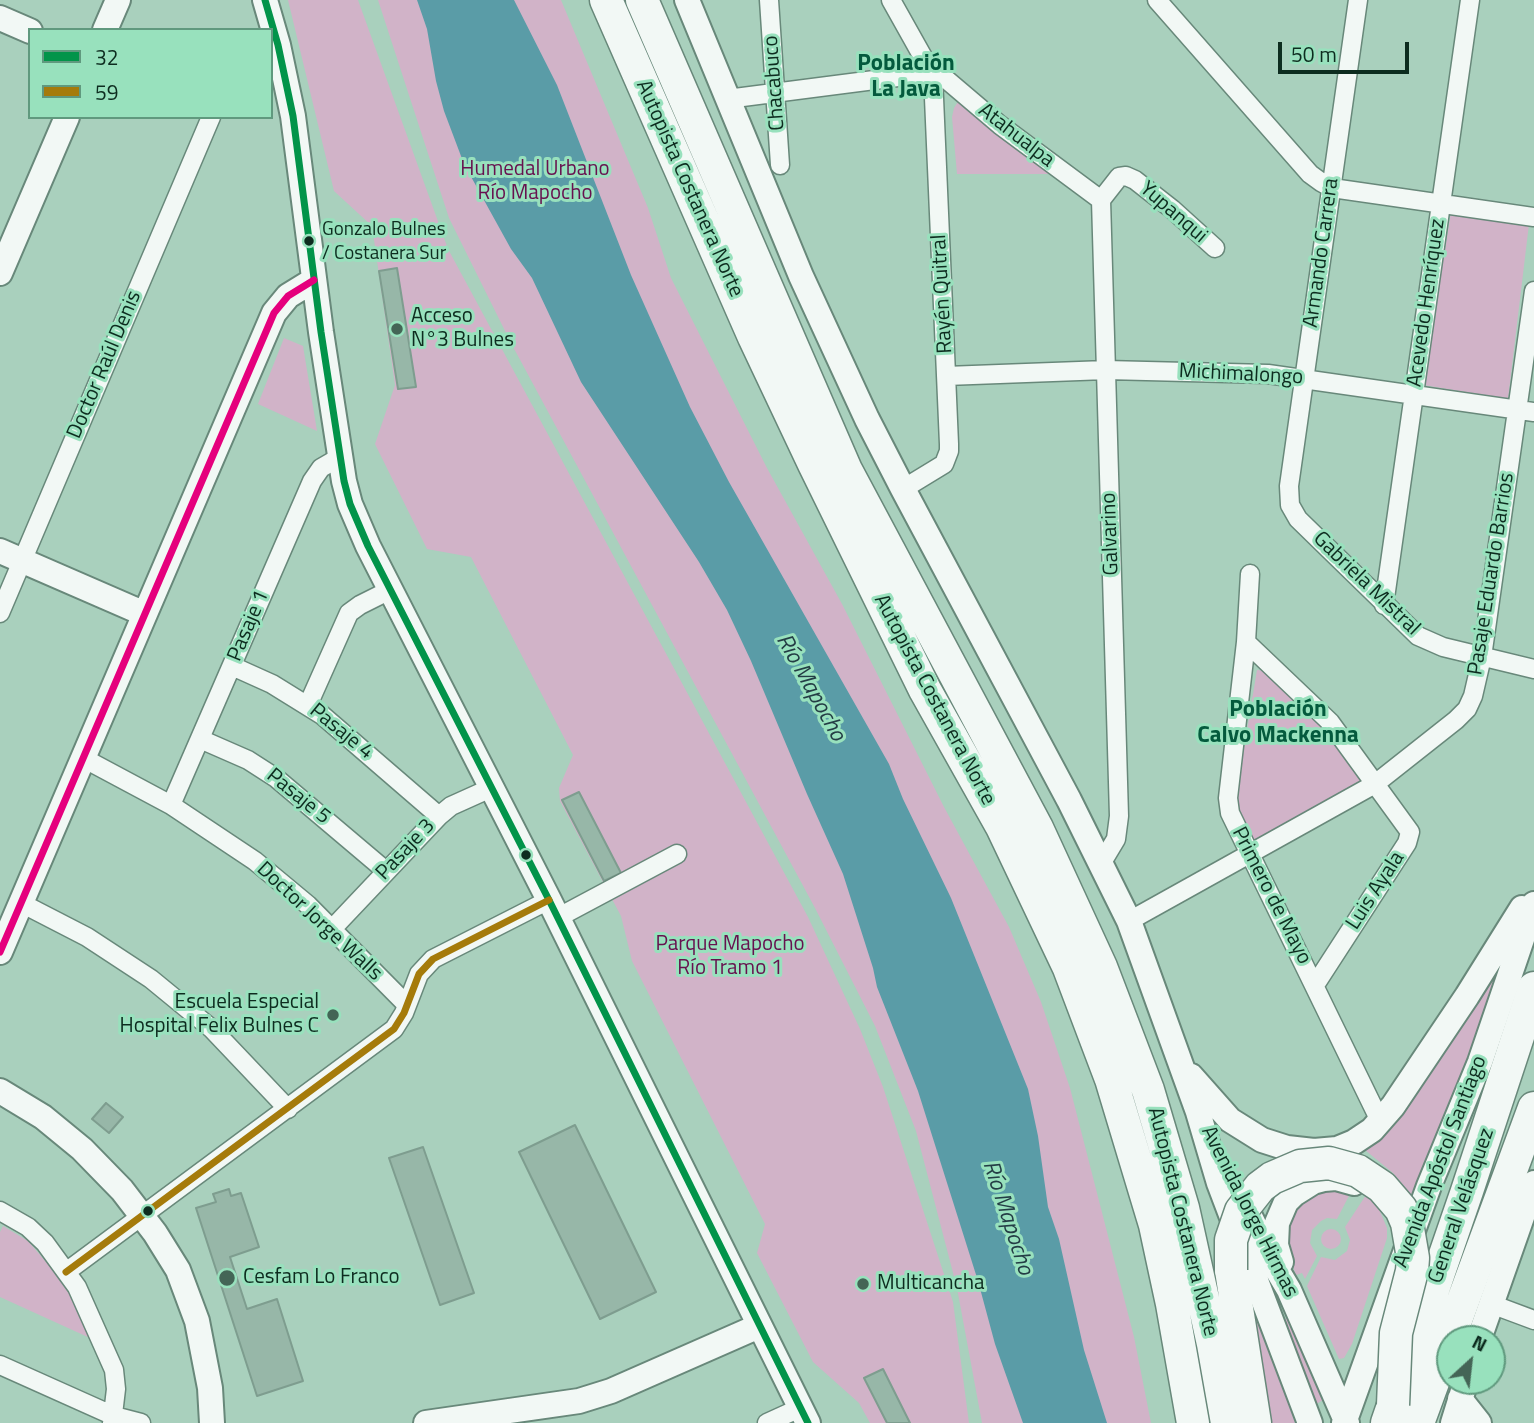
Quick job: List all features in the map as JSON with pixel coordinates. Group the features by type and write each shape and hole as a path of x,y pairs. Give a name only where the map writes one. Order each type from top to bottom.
{"highway":[{"name":"Autopista Costanera Norte","path":"606,0 754,337 814,464 925,690 1017,856 1069,968 1111,1079 1154,1225 1172,1304 1193,1423"},
{"name":"Autopista Costanera Norte","path":"642,0 846,470 1037,828 1101,967 1148,1090 1184,1209 1227,1423"},
{"name":"General Velásquez","path":"1405,1416 1534,988"},
{"name":"General Velásquez","path":"1405,1416 1534,1108"},
{"path":"1255,1423 1231,1270 1231,1240 1241,1211 1254,1192 1272,1178 1300,1166 1329,1163 1357,1171 1382,1187 1401,1209 1407,1223 1413,1258 1412,1272 1396,1333 1405,1416"}],"street":[{"path":"106,28 118,0"},
{"path":"265,0 278,45 282,115 314,280 340,457 350,504 390,590 553,909 804,1415 767,1423"},
{"path":"687,0 806,288 902,489 1129,921 1198,1112"},
{"name":"Chacabuco","path":"769,0 780,165"},
{"name":"Atahualpa","path":"891,0 933,75 947,80 1000,125 1101,200"},
{"path":"1157,0 1310,174 1332,188 1534,217"},
{"name":"Armando Carrera","path":"1290,505 1289,486 1358,0"},
{"name":"Acevedo Henríquez","path":"1384,605 1470,0"},
{"path":"0,18 28,30"},
{"path":"727,99 921,74 933,75"},
{"name":"Rayén Quitral","path":"902,489 940,468 947,458 949,444 933,75"},
{"path":"0,273 67,119"},
{"name":"Doctor Raúl Denis","path":"0,614 11,556 210,119"},
{"name":"Yupanqui","path":"1101,200 1119,177 1126,176 1172,209 1214,248"},
{"name":"Galvarino","path":"1101,200 1119,816 1116,839 1101,864"},
{"path":"0,952 274,313 288,296 314,280"},
{"name":"Pasaje Eduardo Barrios","path":"1129,921 1375,784 1462,715 1473,696 1482,657 1526,410 1534,290"},
{"name":"Michimalongo","path":"946,376 1106,370 1268,374 1526,410"},
{"name":"Pasaje 1","path":"171,806 312,481 321,468 340,457"},
{"name":"Gabriela Mistral","path":"1290,505 1298,519 1412,632 1425,640 1534,669"},
{"path":"11,556 145,614"},
{"name":"Primero de Mayo","path":"1250,574 1246,642 1228,797 1232,820 1380,1121"},
{"path":"308,705 349,613 390,590"},
{"name":"Luis Ayala","path":"1246,642 1330,722 1408,829 1409,839 1315,985"},
{"name":"Pasaje 4","path":"232,666 272,684 308,705 439,816"},
{"name":"Pasaje 5","path":"200,739 248,760 276,778 386,871"},
{"name":"Doctor Jorge Walls","path":"83,758 171,806 255,862 332,929 407,1005"},
{"name":"Pasaje 3","path":"332,929 439,816 452,806 491,788"},
{"path":"66,1272 394,1029 400,1022 419,974 433,959 677,854"},
{"path":"1177,1055 1230,1120 1249,1133 1275,1145 1314,1152 1337,1149 1362,1138 1380,1121 1409,1083 1534,889"},
{"path":"21,903 87,937 151,979 212,1029 288,1109"},
{"name":"Avenida Apóstol Santiago","path":"1345,1422 1429,1185 1480,1062 1534,904"},
{"path":"0,1091 43,1117 82,1149 122,1190 167,1251 193,1308 205,1354 212,1423"},
{"name":"Avenida Jorge Hirmas","path":"1198,1112 1289,1290 1345,1422"},
{"name":"Avenida Jorge Hirmas","path":"1198,1112 1219,1183 1310,1423"},
{"path":"1289,1290 1276,1245 1277,1223 1286,1202 1294,1194 1303,1187 1324,1179 1347,1180 1362,1186 1384,1207 1394,1236 1396,1278"},
{"path":"1484,1325 1534,1183"},
{"path":"1,1214 36,1233 66,1272 85,1303 112,1362 116,1378 113,1419"},
{"path":"1491,1304 1534,1320"},
{"path":"426,1423 544,1415 611,1391 759,1326"},
{"path":"0,1365 113,1419 141,1423"},
{"path":"1460,1401 1479,1423"}],"green space":[{"name":"Parque Mapocho Río Tramo 1","path":"288,0 358,0 448,249 808,917 860,1029 883,1087 953,1302 969,1423 870,1423 859,1403 813,1362 757,1253 765,1224 632,961 621,916 560,801 559,788 573,755 471,557 427,549 375,444 395,385 372,226 334,191"},
{"name":"Humedal Urbano Río Mapocho","path":"378,0 561,0 648,208 671,278 767,468 842,604 944,807 1009,927 1041,1002 1070,1088 1134,1337 1151,1423 982,1423 957,1288 916,1131 875,1026 815,908 511,343 449,218"},
{"path":"959,100 1052,174 957,174 952,117"},
{"path":"1451,212 1529,224 1508,399 1423,385"},
{"path":"284,338 303,346 317,431 258,404"},
{"path":"1257,670 1266,671 1315,717 1361,781 1252,843 1234,809"},
{"path":"1508,949 1451,1113 1412,1196 1393,1173 1365,1150 1380,1141 1405,1110"},
{"path":"1316,1188 1353,1188 1337,1219 1327,1218 1312,1230 1310,1243 1317,1256 1305,1279 1302,1273 1296,1275 1287,1250 1288,1217"},
{"path":"1366,1195 1379,1209 1387,1228 1387,1238 1352,1344 1344,1358 1339,1359 1307,1286 1321,1257 1335,1260 1347,1251 1350,1240 1345,1227"},
{"path":"3,1226 28,1241 53,1270 75,1302 90,1338 0,1297 0,1232"},
{"path":"1327,1229 1335,1229 1341,1239 1335,1249 1327,1249 1321,1243 1321,1235"},
{"path":"1258,1311 1295,1423 1260,1423 1250,1312"},
{"path":"1291,1316 1326,1398 1315,1405 1279,1322"}],"water":[{"name":"Río Mapocho","path":"417,0 514,0 557,85 631,275 690,407 729,482 889,764 951,898 1028,1089 1048,1207 1059,1239 1084,1350 1107,1423 1023,1423 995,1344 918,1091 877,987 843,874 727,610 699,562 581,382 532,278 511,249 464,164 444,111 427,29"}],"building":[{"name":"Acceso N°3 Bulnes","path":"397,268 416,387 398,389 379,271"},
{"path":"579,792 621,873 604,881 562,800"},
{"path":"106,1103 123,1117 109,1133 92,1119"},
{"path":"575,1125 656,1292 600,1319 519,1152"},
{"path":"423,1147 474,1293 440,1305 389,1158"},
{"name":"Cesfam Lo Franco","path":"229,1189 231,1196 241,1193 259,1247 230,1257 247,1309 277,1299 303,1381 257,1396 196,1208 216,1202 213,1194"},
{"path":"883,1369 910,1423 887,1423 864,1378"}],"transit line":[{"name":"32","path":"265,0 293,116 321,332 350,504 368,546 549,900 808,1423"},
{"path":"0,952 274,313 288,296 314,280"},
{"name":"59","path":"66,1272 394,1029 404,1013 419,974 433,959 549,900"}],"place":[{"name":"Gonzalo Bulnes / Costanera Sur","path":"309,241"},
{"name":"Acceso N°3 Bulnes","path":"397,329"},
{"name":"Escuela Especial Hospital Felix Bulnes C","path":"333,1015"},
{"name":"Cesfam Lo Franco","path":"227,1278"},
{"name":"Multicancha","path":"863,1284"}],"district":[{"name":"Población La Java","path":"906,77"},
{"name":"Población Calvo Mackenna","path":"1278,723"}]}
